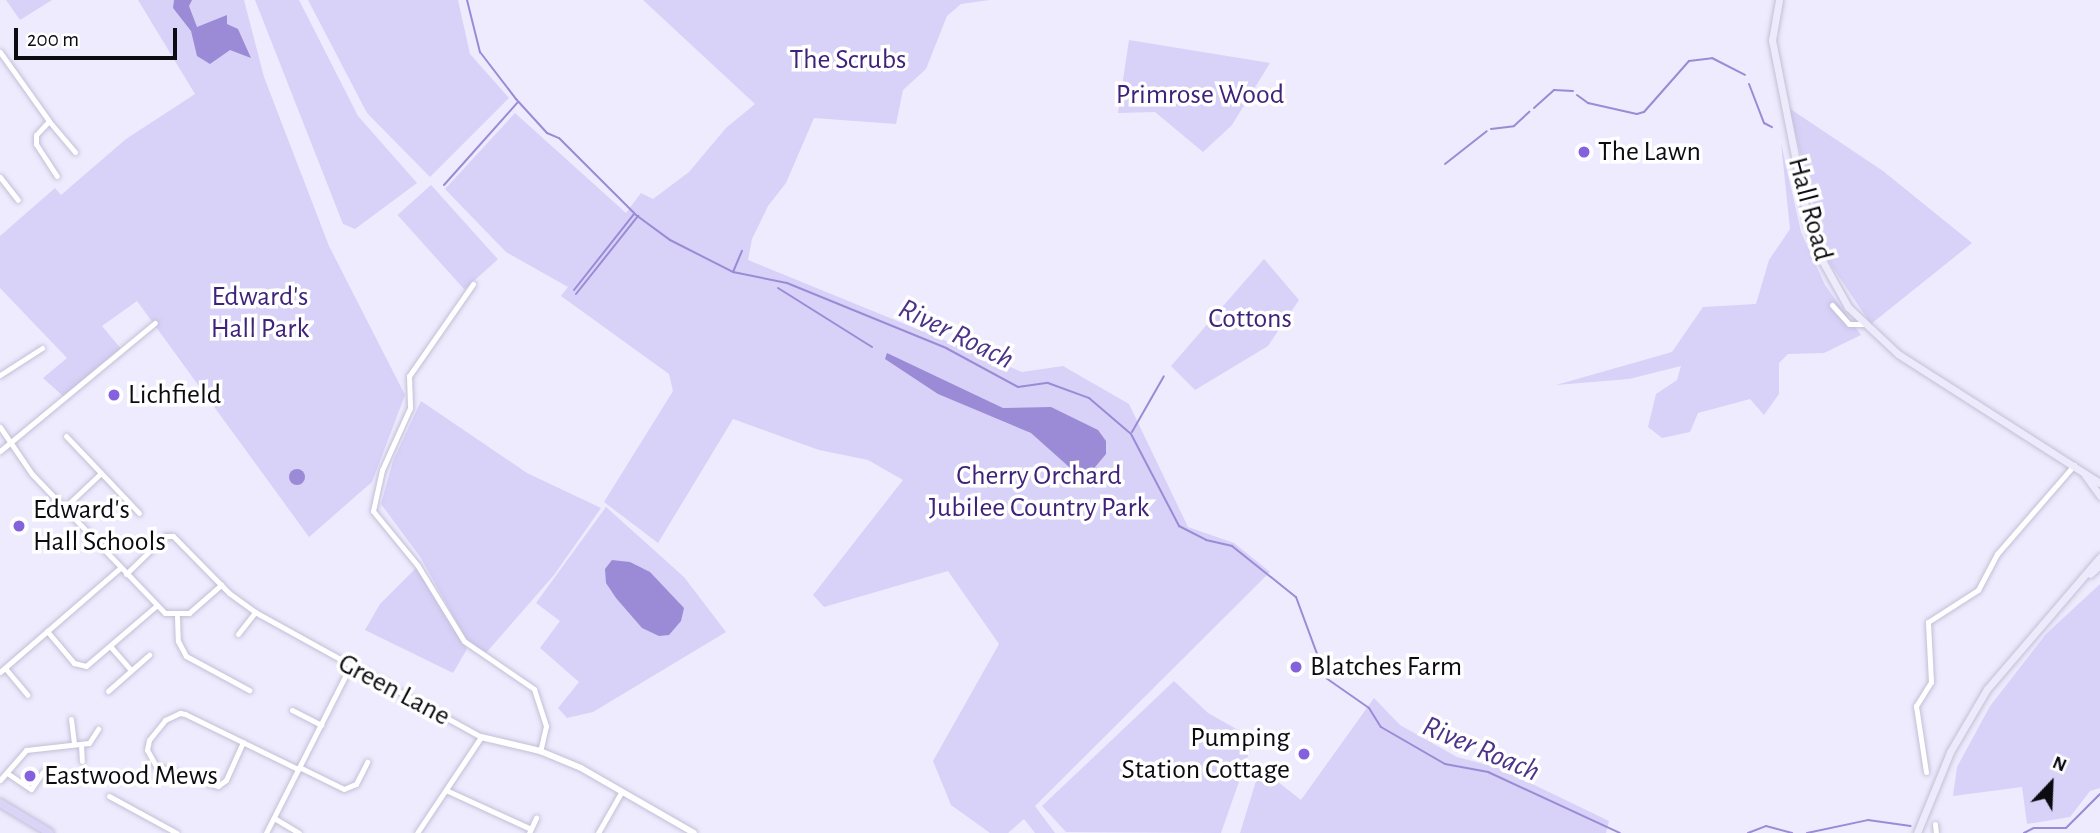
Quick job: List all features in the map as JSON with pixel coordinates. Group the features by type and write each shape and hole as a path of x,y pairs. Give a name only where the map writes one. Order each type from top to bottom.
{"main road":[{"name":"Hall Road","path":"1779,0 1772,40 1808,221 1831,281 1864,324 1898,354 2100,482"},
{"name":"Hall Road","path":"2074,464 2100,496"},
{"path":"1917,833 1970,716 2012,655 2100,557"},
{"path":"2065,595 2100,565"},
{"path":"0,803 50,833"}],"street":[{"path":"0,52 48,120 75,152"},
{"path":"48,120 36,135 36,144 57,176"},
{"path":"0,177 18,200"},
{"path":"473,284 409,376 410,408 382,470 373,511 418,566 464,640 534,689 546,726 540,751"},
{"path":"1832,305 1849,324 1864,324"},
{"path":"0,451 155,323"},
{"path":"0,375 10,365 42,348"},
{"path":"0,427 64,508 156,606 177,617 193,611 221,585"},
{"path":"66,436 139,513"},
{"path":"1926,772 1916,706 1931,682 1928,622 1978,590 1997,554 2074,464"},
{"path":"64,508 101,473"},
{"name":"Green Lane","path":"126,574 170,535 221,585 255,612 349,667 481,737 540,751 622,791 694,833"},
{"path":"28,695 2,670 120,568"},
{"path":"47,631 82,667 156,606"},
{"path":"238,634 255,612"},
{"path":"177,617 178,641 186,656 249,690"},
{"path":"110,646 131,670"},
{"path":"108,691 149,655"},
{"path":"266,833 349,667"},
{"path":"292,710 321,725"},
{"path":"243,742 226,780 218,786 156,766 147,750 152,736 176,713 243,742 344,789 356,784 367,762"},
{"path":"71,719 82,761"},
{"path":"0,780 26,750 90,742 98,729"},
{"path":"417,833 448,791 481,737"},
{"path":"7,773 31,789 43,772"},
{"path":"448,791 530,831 536,818"},
{"path":"598,833 622,791"},
{"path":"109,796 177,833"},
{"path":"274,818 299,833"},
{"path":"1935,824 1936,833"}],"green space":[{"path":"6,0 52,0 20,20"},
{"name":"Edward's Hall Park","path":"138,0 244,0 264,77 329,246 405,395 372,482 309,537 137,301 102,326 122,350 64,397 43,378 67,358 0,288 0,236 55,188 61,195 126,139 195,94"},
{"path":"255,0 299,0 358,116 417,183 355,229 343,224"},
{"path":"308,0 458,0 470,54 509,98 430,177 367,113"},
{"name":"Cherry Orchard Jubilee Country Park","path":"643,0 990,0 961,4 947,16 926,69 903,90 896,124 814,118 786,183 768,206 752,239 748,260 1022,372 1063,366 1129,404 1188,527 1234,543 1270,572 1035,806 1055,833 1035,833 1024,819 1008,833 990,833 951,805 933,761 999,644 948,571 824,607 813,595 903,480 868,460 819,450 733,419 658,543 604,502 673,391 669,374 561,296 568,287 506,252 445,189 515,113 626,213 641,193 653,199 689,172 726,128 755,104"},
{"name":"Primrose Wood","path":"1129,40 1270,63 1232,125 1203,152 1155,112 1118,113"},
{"path":"1789,108 1883,171 1972,243 1871,324 1827,259"},
{"path":"1781,143 1801,232 1825,285 1861,335 1824,353 1788,354 1779,363 1779,394 1764,415 1750,399 1698,413 1690,432 1662,438 1648,427 1656,394 1677,380 1681,366 1629,379 1556,385 1672,352 1703,307 1756,304 1769,260 1790,229"},
{"path":"431,185 498,259 464,289 398,215"},
{"name":"Cottons","path":"1264,259 1299,300 1268,346 1195,390 1171,366"},
{"path":"421,401 527,473 601,508 554,575 486,653 466,639 421,558 381,504 393,461"},
{"path":"606,507 684,577 726,632 593,712 567,718 558,708 579,682 540,648 560,621 536,603"},
{"path":"416,568 467,649 453,673 365,630 380,604"},
{"path":"2100,584 2100,788 2090,791 2070,817 2027,824 2022,787 1953,796 1957,767 1990,706 2046,634"},
{"path":"1174,681 1208,713 1254,739 1221,833 1066,832 1042,806"},
{"path":"1374,698 1400,725 1457,757 1499,768 1609,821 1606,833 1240,833 1260,768 1301,800"}],"shaded area":[{"path":"174,0 192,0 189,6 197,27 227,15 227,24 238,29 251,58 230,50 210,64 197,56 191,31 173,8"},
{"path":"887,353 1003,408 1051,407 1098,430 1106,441 1106,454 1091,472 1077,474 1031,433 938,394 885,359"},
{"path":"297,469 303,471 303,483 297,485 291,483 289,477 291,471"},
{"path":"612,560 630,562 650,572 684,608 681,621 669,635 659,636 642,628 616,598 606,583 605,569"}],"waterway":[{"name":"River Roach","path":"467,0 480,52 516,99 547,133 559,138 636,215 670,240 733,272 787,283 946,348 1018,387 1048,383 1089,398 1131,434 1179,526 1206,540 1232,546 1296,597 1326,678 1369,708 1381,727 1445,764 1488,772 1620,833"},
{"path":"1577,95 1588,103 1637,114 1644,112 1689,61 1712,58 1745,75"},
{"path":"1749,84 1764,123 1772,127"},
{"path":"1534,108 1554,90 1573,91"},
{"path":"444,185 518,102"},
{"path":"1491,129 1514,126 1529,112"},
{"path":"1445,164 1487,131"},
{"path":"574,290 634,214"},
{"path":"576,294 638,216"},
{"path":"733,272 742,251"},
{"path":"778,288 872,347"},
{"path":"1132,432 1164,376"},
{"name":"River Roach","path":"2024,833 2034,828 2066,828 2100,794"},
{"name":"River Roach","path":"1807,833 1868,820 1911,826"},
{"name":"River Roach","path":"1748,833 1766,826 1792,833"}],"place":[{"name":"The Lawn","path":"1584,152"},
{"name":"Lichfield","path":"114,395"},
{"name":"Edward's Hall Schools","path":"19,526"},
{"name":"Blatches Farm","path":"1296,667"},
{"name":"Pumping Station Cottage","path":"1304,754"},
{"name":"Eastwood Mews","path":"30,776"}],"park label":[{"name":"The Scrubs","path":"848,60"}]}
